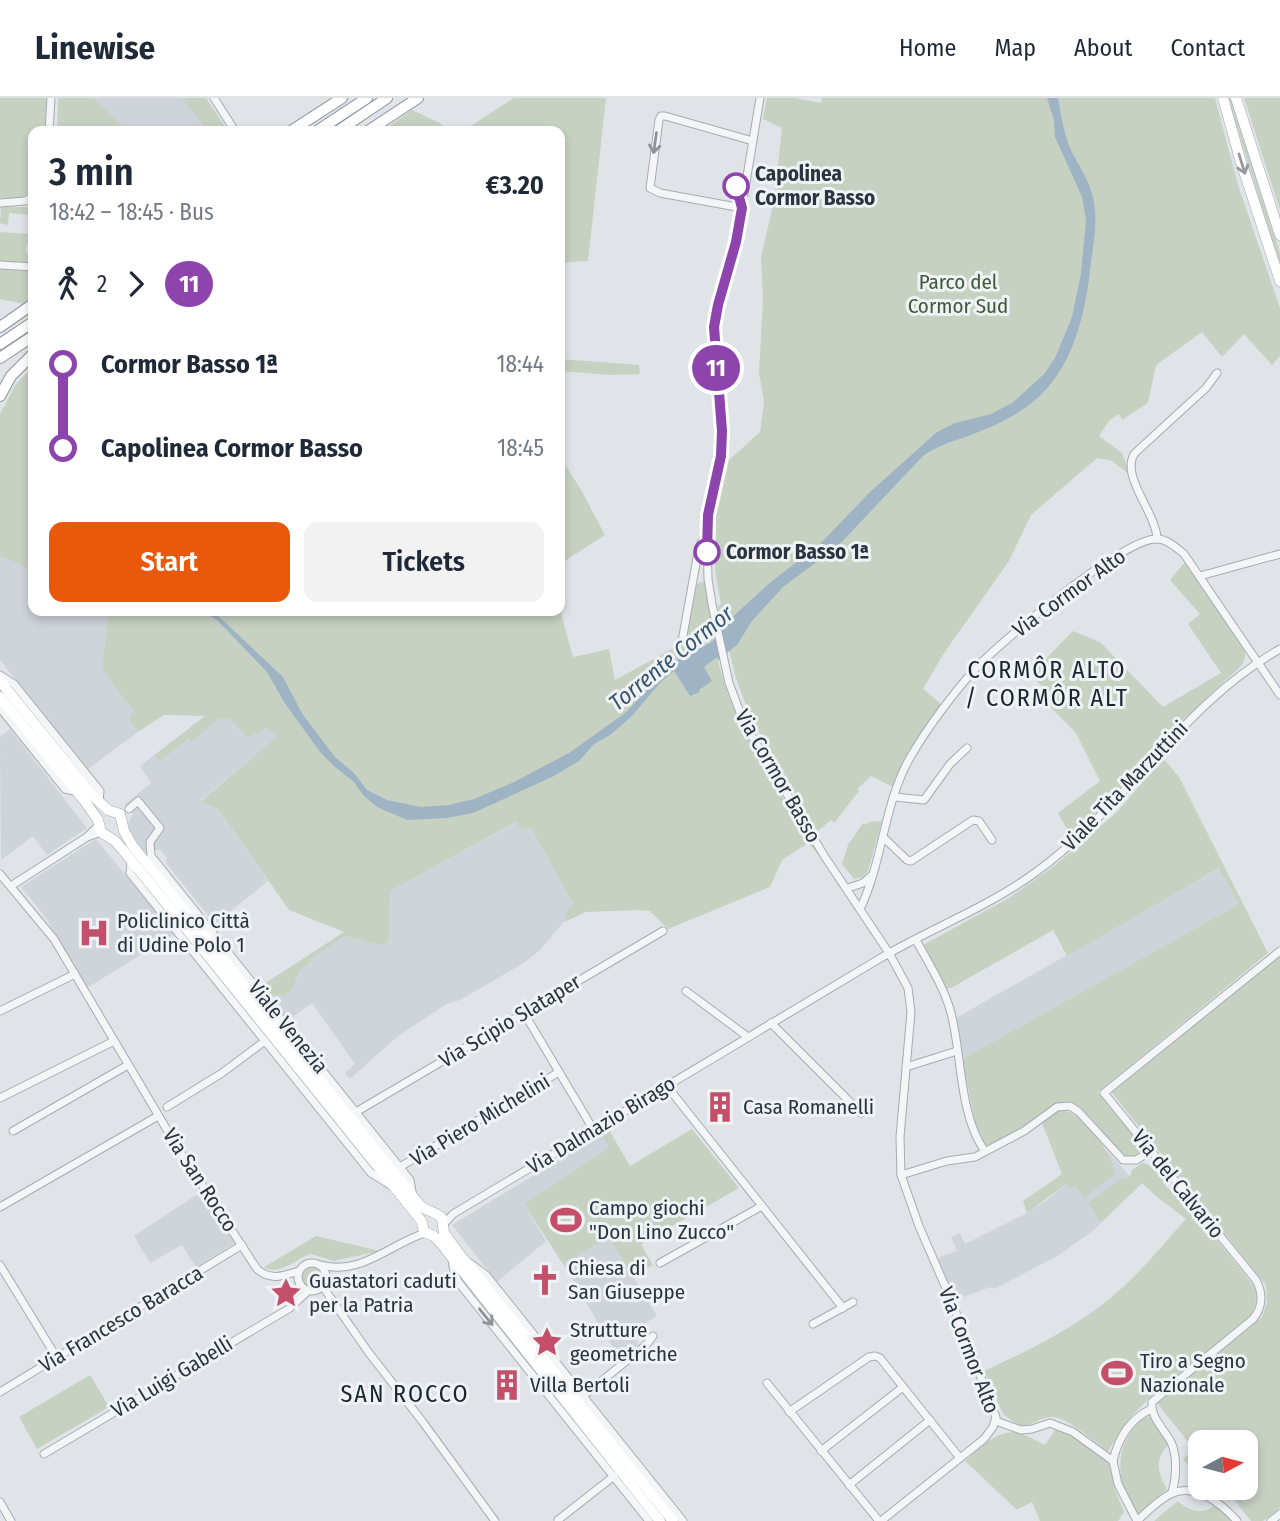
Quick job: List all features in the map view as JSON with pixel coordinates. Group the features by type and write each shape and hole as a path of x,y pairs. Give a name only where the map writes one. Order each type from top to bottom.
{"highway":[{"path":"299,126 342,98"},
{"path":"325,126 367,98"},
{"path":"345,126 387,98"},
{"path":"376,126 418,98"},
{"path":"0,327 28,307"},
{"path":"3,342 28,325"},
{"path":"0,358 28,339"},
{"path":"0,376 28,356"},
{"path":"0,396 11,376 28,358"}],"main road":[{"path":"1223,98 1280,281"},
{"path":"1236,98 1280,235"},
{"name":"Viale Venezia","path":"0,681 99,802 112,810 123,824 137,851 413,1197 440,1221 464,1259 673,1521"},
{"name":"Viale Venezia","path":"0,697 78,792 101,828 131,860 660,1521"},
{"path":"112,810 103,812 101,828 117,834 123,824"},
{"path":"426,1230 440,1221"},
{"path":"426,1230 440,1221"}],"street":[{"path":"49,126 51,98"},
{"path":"214,98 232,126"},
{"name":"Via Cormor Basso","path":"761,98 736,242 715,315 722,431 721,456 708,515 708,579 729,683 739,711 749,733 825,857 848,888"},
{"path":"742,208 660,193 650,188 659,120 665,116 753,141"},
{"path":"0,203 28,200"},
{"path":"0,265 28,267"},
{"path":"1217,373 1206,388 1135,453 1130,460 1131,470 1155,524 1157,539 1178,549 1200,576 1280,695"},
{"name":"Via Cormor Basso","path":"682,641 699,547 707,533"},
{"name":"Via Cormor Alto","path":"861,907 905,768 914,751 978,666 1020,626 1099,568 1141,543 1157,539"},
{"path":"1200,576 1280,554"},
{"name":"Viale Tita Marzuttini","path":"890,953 999,897 1059,855 1099,820 1196,713 1258,662 1280,649"},
{"name":"Viale Venezia","path":"0,675 14,684 100,791 99,802"},
{"name":"Viale Venezia","path":"0,708 65,789 78,792"},
{"path":"895,797 925,800 950,764 967,748"},
{"name":"Viale Venezia","path":"123,824 129,809 138,802 160,828 150,842 151,856 410,1180 413,1197"},
{"name":"Viale Venezia","path":"112,810 129,809"},
{"path":"883,837 911,862 973,820 979,821 992,840"},
{"path":"11,886 101,828"},
{"name":"Viale Venezia","path":"131,860 130,873 371,1173 397,1190"},
{"name":"Via San Rocco","path":"0,874 47,929 158,1116 262,1273 302,1282"},
{"path":"848,888 863,883 873,874"},
{"name":"Via Cormor Alto","path":"848,888 904,978 910,1000 900,1137 901,1175 919,1226 993,1405 996,1421 984,1439 880,1521"},
{"name":"Via Scipio Slataper","path":"356,1112 663,931"},
{"path":"916,940 944,992 952,1016 972,1121 984,1150"},
{"name":"Via del Calvario","path":"1112,1461 1127,1430 1151,1409 1155,1397 1254,1319 1261,1297 1256,1280 1104,1093 1280,951"},
{"name":"Via Dalmazio Birago","path":"440,1221 890,953"},
{"path":"0,1011 75,974"},
{"path":"686,991 748,1037"},
{"path":"524,1013 593,1129"},
{"path":"771,1023 861,1112"},
{"path":"0,1098 114,1041"},
{"path":"167,1107 222,1073 265,1041"},
{"path":"906,1067 957,1051"},
{"path":"13,1131 128,1065"},
{"name":"Via Piero Michelini","path":"400,1167 559,1072"},
{"path":"666,1085 843,1308"},
{"path":"901,1175 947,1161 975,1157 1024,1131 1054,1109 1067,1105 1079,1112 1123,1160 1136,1160 1151,1151"},
{"path":"0,1207 158,1116"},
{"path":"660,1263 762,1206"},
{"path":"323,1285 339,1269 379,1257 426,1230"},
{"name":"Via Francesco Baracca","path":"0,1392 242,1245"},
{"name":"Viale Venezia","path":"452,1259 459,1283 649,1521"},
{"name":"Viale Venezia","path":"464,1259 486,1275 683,1521"},
{"path":"323,1285 302,1282 309,1263 339,1269"},
{"path":"0,1265 57,1358"},
{"path":"321,1265 326,1272 323,1285 327,1295 495,1521"},
{"name":"Via Luigi Gabelli","path":"44,1454 290,1308 299,1299 302,1282"},
{"path":"813,1324 853,1302"},
{"path":"583,1396 646,1345 653,1336"},
{"path":"789,1412 869,1357 875,1356 880,1358 960,1458"},
{"path":"767,1383 880,1521"},
{"path":"821,1451 903,1387"},
{"path":"1151,1409 1171,1442 1175,1472 1172,1493"},
{"path":"849,1485 930,1420"},
{"path":"996,1421 1025,1430 1045,1424 1059,1425 1073,1432 1112,1461 1118,1484 1137,1521 1172,1493 1181,1492 1196,1493 1219,1503 1237,1521"},
{"path":"559,1521 614,1476"},
{"path":"0,1502 12,1521"},
{"path":"1271,1521 1280,1514"}],"shaded area":[{"path":"80,98 206,98 225,126 109,126"},
{"path":"0,556 28,568 28,616 107,616 102,670 133,710 129,720 138,732 88,769 0,660"},
{"path":"232,695 278,737 201,800 218,809 268,881 215,924 166,863 167,858 160,850 144,851 130,833 128,823 133,814 125,804 151,783 140,766"},
{"path":"10,729 87,828 47,855 33,836 1,860 0,737"},
{"path":"517,822 520,828 531,828 573,904 568,908 564,922 538,952 522,964 460,1000 447,1004 398,1036 350,1079 345,1073 355,1064 312,1003 287,1021 262,989 345,936 379,945 386,943 389,937 390,891"},
{"path":"96,839 174,934 87,988 44,915 21,887"},
{"path":"1220,868 1239,904 962,1059 956,1018"},
{"path":"602,1134 610,1148 524,1204 546,1241 497,1282 452,1225"},
{"path":"1106,1150 1139,1186 1094,1230 1056,1257 994,1289 990,1287 964,1297 962,1294 953,1297 937,1258 957,1251 951,1237 960,1233 965,1244 1027,1213 1047,1200"},
{"path":"201,1192 235,1243 196,1267 182,1245 150,1263 134,1236"},
{"path":"609,1236 657,1316 631,1332 638,1344 620,1359 563,1264"}],"green space":[{"path":"0,98 48,98 46,126 28,126 28,194 18,198 0,198"},
{"path":"58,98 93,98 122,126 57,126"},
{"path":"182,98 206,98 225,126 203,126"},
{"path":"514,98 606,98 588,261 565,263 565,126 471,126"},
{"name":"Parco del Cormor Sud","path":"767,98 795,98 821,103 822,98 1215,98 1239,188 1280,308 1280,356 1272,365 1244,334 1222,357 1202,332 1156,365 1148,403 1122,420 1119,414 1109,421 1099,436 1122,453 1131,476 1112,461 1097,458 1031,515 1009,561 942,656 923,689 942,705 905,757 893,787 871,776 857,789 859,791 834,823 831,820 818,831 812,825 750,716 736,678 718,606 721,604 715,571 716,518 729,460 760,432 764,402 759,373 763,297 761,257 774,201 782,128 763,119"},
{"path":"1228,98 1231,98 1280,253 1280,267"},
{"path":"1244,98 1280,98 1280,210"},
{"path":"412,110 444,126 389,126"},
{"path":"1,207 28,207 28,215 9,213 8,225 0,223"},
{"path":"0,232 28,234 25,251 28,263 0,262"},
{"path":"0,269 28,271 28,301 24,304 0,299"},
{"path":"565,359 639,365 640,374 565,371"},
{"path":"28,372 28,568 0,556 0,414 16,384"},
{"path":"565,465 580,488 605,535 565,561"},
{"path":"1185,562 1242,644 1245,659 1239,668 1159,742 1108,801 1071,836 1058,813 1100,781 1076,733 1039,696 1045,690 1031,674 1073,631 1100,642 1163,707 1221,673 1188,624 1200,614 1170,580"},
{"path":"703,581 706,586 719,665 735,711 765,768 823,860 808,843 782,860 770,887 668,929 650,911 639,910 586,912 564,922 568,908 573,904 531,828 520,828 516,822 390,891 387,943 379,945 345,936 310,959 299,971 292,989 285,995 266,994 261,986 344,932 289,910 218,809 201,801 277,737 266,727 257,735 255,732 252,738 246,736 230,719 219,718 192,742 189,738 160,761 155,755 205,716 164,715 138,732 129,720 133,710 102,670 107,616 562,616 573,657 609,649 615,680 681,644 688,626 697,584"},
{"path":"1163,758 1179,777 1268,953 1098,1092 1145,1149 1138,1157 1125,1157 1082,1109 1068,1103 1057,1105 1008,1137 985,1145 975,1122 962,1059 1239,904 1219,868 1067,956 1053,930 951,988 945,988 923,945 1009,898 1054,866 1117,812"},
{"path":"882,821 868,871 863,877 854,879 842,864 848,845 863,823 866,825 869,822"},
{"path":"1280,956 1280,1508 1263,1521 1251,1521 1234,1500 1258,1500 1258,1430 1188,1430 1188,1442 1156,1402 1262,1317 1267,1302 1266,1285 1112,1091"},
{"path":"1063,1110 1080,1119 1096,1136 1109,1156 1115,1174 1084,1198 1075,1186 1070,1189 1066,1184 1027,1213 1023,1201 1062,1174 1042,1123 1054,1113"},
{"path":"692,1129 739,1188 641,1244 653,1265 633,1277 609,1237 563,1264 524,1204 609,1148 602,1134 609,1130 630,1166"},
{"path":"1142,1163 1156,1167 1167,1188 1181,1195 1253,1285 1257,1296 1253,1314 1149,1398 1128,1420 1108,1451 1072,1425 1057,1418 1047,1417 1029,1425 1019,1426 1003,1414 984,1371 1075,1324 1108,1300 1148,1262 1186,1219 1142,1183 1101,1222 1088,1203 1119,1180 1130,1177 1132,1170"},
{"path":"316,1236 380,1251 334,1261 311,1254 276,1270 264,1267"},
{"path":"313,1265 322,1268 325,1277 322,1286 313,1289 304,1286 301,1277 304,1268"},
{"path":"90,1375 109,1407 37,1449 19,1417"},
{"path":"1144,1416 1152,1417 1168,1445 1159,1461 1161,1477 1167,1489 1138,1515 1125,1491 1121,1460 1125,1442"},
{"path":"1056,1429 1067,1432 1104,1458 1110,1466 1124,1512 1118,1521 1040,1521 1032,1502 1017,1510 965,1461 996,1436 1019,1433 1045,1445"},
{"path":"1178,1501 1197,1511 1207,1510 1217,1504 1234,1521 1154,1521"}],"water":[{"path":"1047,98 1058,98 1066,138 1089,185 1095,214 1086,300 1076,338 1059,373 1047,389 1017,413 923,456 837,547 783,587 752,621 737,645 704,667 712,681 699,690 700,692 690,696 674,671 631,717 610,735 594,744 579,761 552,777 473,813 446,818 407,820 377,807 320,752 284,702 267,672 210,616 218,616 283,677 303,715 335,757 354,773 367,790 387,800 421,807 449,805 474,799 514,782 569,753 625,713 687,650 712,642 730,619 772,581 819,545 870,492 937,432 955,423 991,414 1012,403 1044,374 1055,358 1072,317 1081,273 1086,220 1082,197 1055,137 1054,120"}],"bus line":[{"name":"11","path":"707,552 708,515 721,456 722,431 714,327 742,208 736,186"}],"place":[{"name":"Capolinea Cormor Basso","path":"736,186"},
{"name":"Cormor Basso 1ª","path":"707,552"},
{"name":"Policlinico Città di Udine Polo 1","path":"94,933"},
{"name":"Casa Romanelli","path":"720,1107"},
{"name":"Campo giochi \"Don Lino Zucco\"","path":"566,1220"},
{"name":"Chiesa di San Giuseppe","path":"545,1280"},
{"name":"Guastatori caduti per la Patria","path":"286,1293"},
{"name":"Strutture geometriche","path":"547,1342"},
{"name":"Tiro a Segno Nazionale","path":"1117,1373"},
{"name":"Villa Bertoli","path":"507,1385"}],"district":[{"name":"CORMÔR ALTO / CORMÔR ALT","path":"1047,684"},
{"name":"SAN ROCCO","path":"405,1394"}],"water label":[{"name":"Torrente Cormor","path":"671,658"}]}
